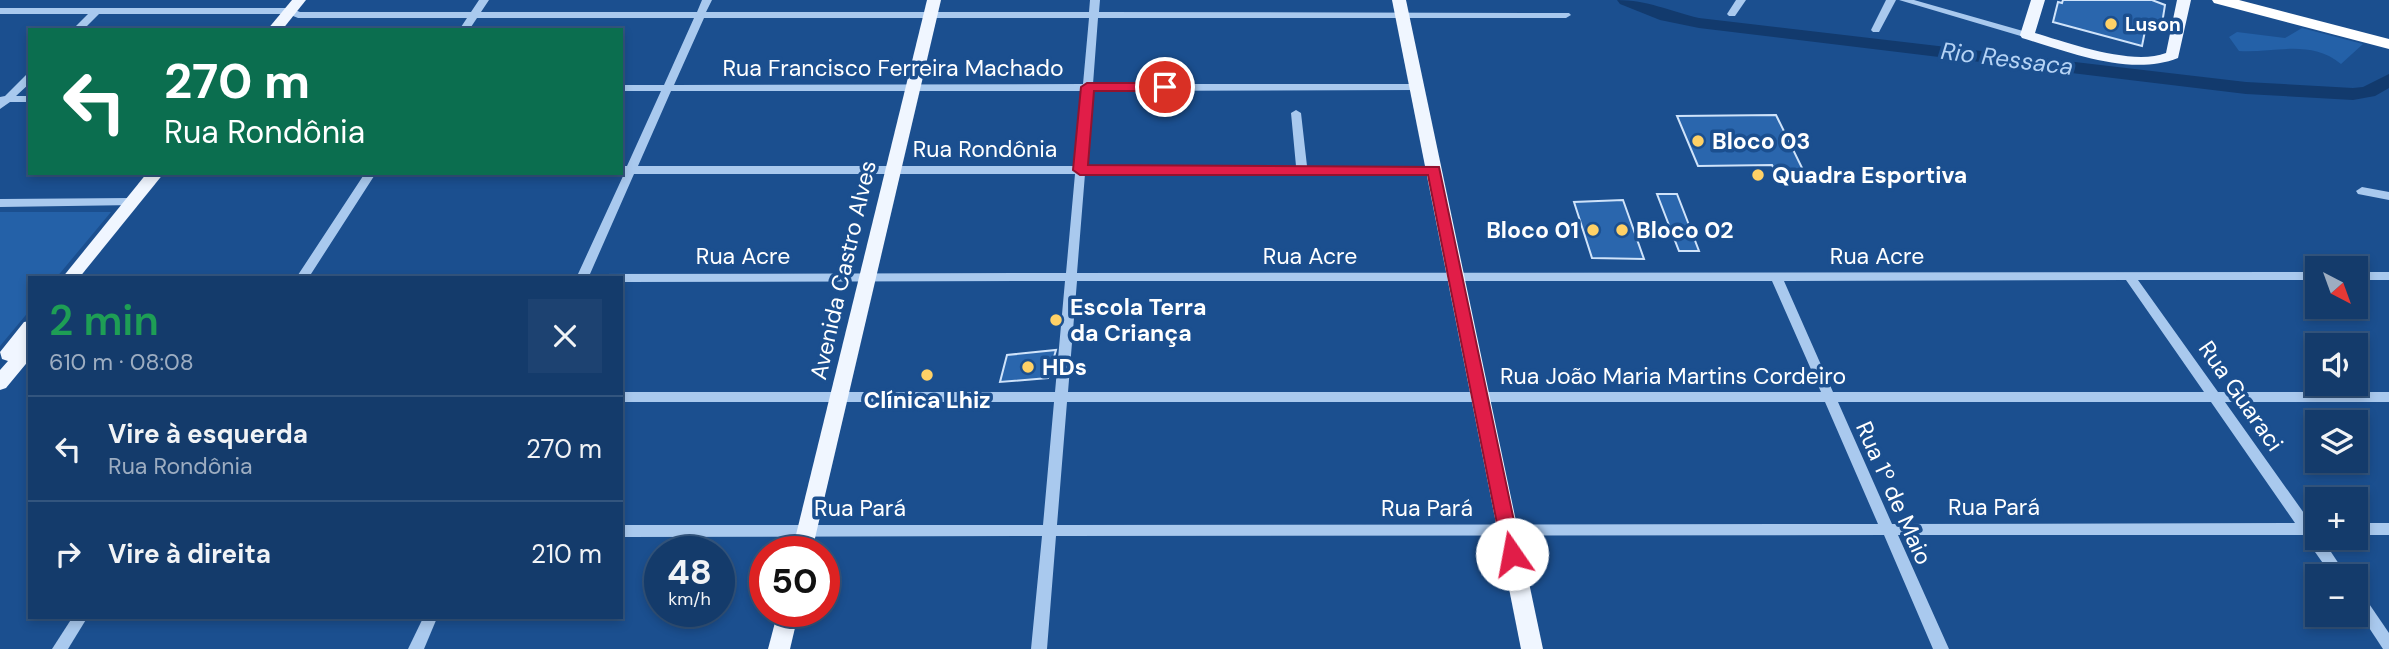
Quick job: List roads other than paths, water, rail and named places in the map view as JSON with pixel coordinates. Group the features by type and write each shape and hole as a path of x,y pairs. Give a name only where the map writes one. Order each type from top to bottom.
{"highway":[{"path":"2220,0 2389,44"},
{"path":"2257,0 2389,34"}],"main road":[{"path":"276,28 310,0"},
{"path":"1399,0 1532,649"},
{"path":"2038,0 2027,35 2097,54 2156,61 2170,58 2175,51 2184,0"},
{"name":"Avenida Castro Alves","path":"806,536 932,8"},
{"path":"287,28 296,9"},
{"path":"72,276 154,175"},
{"path":"87,276 168,175"},
{"path":"0,364 28,329"},
{"path":"0,383 28,348"},
{"path":"779,649 784,627"}],"street":[{"path":"465,28 484,0"},
{"path":"583,276 626,170 668,88 707,0"},
{"path":"1039,649 1095,0"},
{"path":"1732,14 1741,0"},
{"path":"1876,30 1891,0"},
{"path":"1904,0 2027,35"},
{"path":"0,11 296,9 474,15 700,15 932,8 1094,15 1566,15"},
{"path":"79,28 96,11"},
{"path":"3,101 28,79"},
{"name":"Rua Francisco Ferreira Machado","path":"623,88 1417,87"},
{"path":"3,101 28,99"},
{"path":"1296,113 1302,170"},
{"name":"Rua Rondônia","path":"626,170 1434,170"},
{"path":"303,276 369,175"},
{"path":"2362,191 2389,196"},
{"path":"0,203 132,202"},
{"name":"Rua Guaraci","path":"2129,276 2305,520"},
{"name":"Rua Acre","path":"623,278 2305,276"},
{"path":"2368,276 2389,276"},
{"name":"Rua 1º de Maio","path":"1776,277 1941,649"},
{"name":"Rua João Maria Martins Cordeiro","path":"623,397 2389,397"},
{"name":"Rua Pará","path":"623,531 2305,529"},
{"path":"2368,529 2389,529"},
{"path":"2368,614 2389,645"},
{"path":"60,649 79,619"},
{"path":"416,649 430,619"}],"waterway":[{"name":"Rio Ressaca","path":"1626,0 1666,16 1699,23 2246,88 2353,94 2368,92 2389,80"}],"place":[{"name":"Luson","path":"2111,24"},
{"name":"Bloco 03","path":"1698,141"},
{"name":"Quadra Esportiva","path":"1758,175"},
{"name":"Bloco 01","path":"1593,230"},
{"name":"Bloco 02","path":"1622,230"},
{"name":"Escola Terra da Criança","path":"1056,320"},
{"name":"HDs","path":"1028,367"},
{"name":"Clínica Lhiz","path":"927,375"}]}
